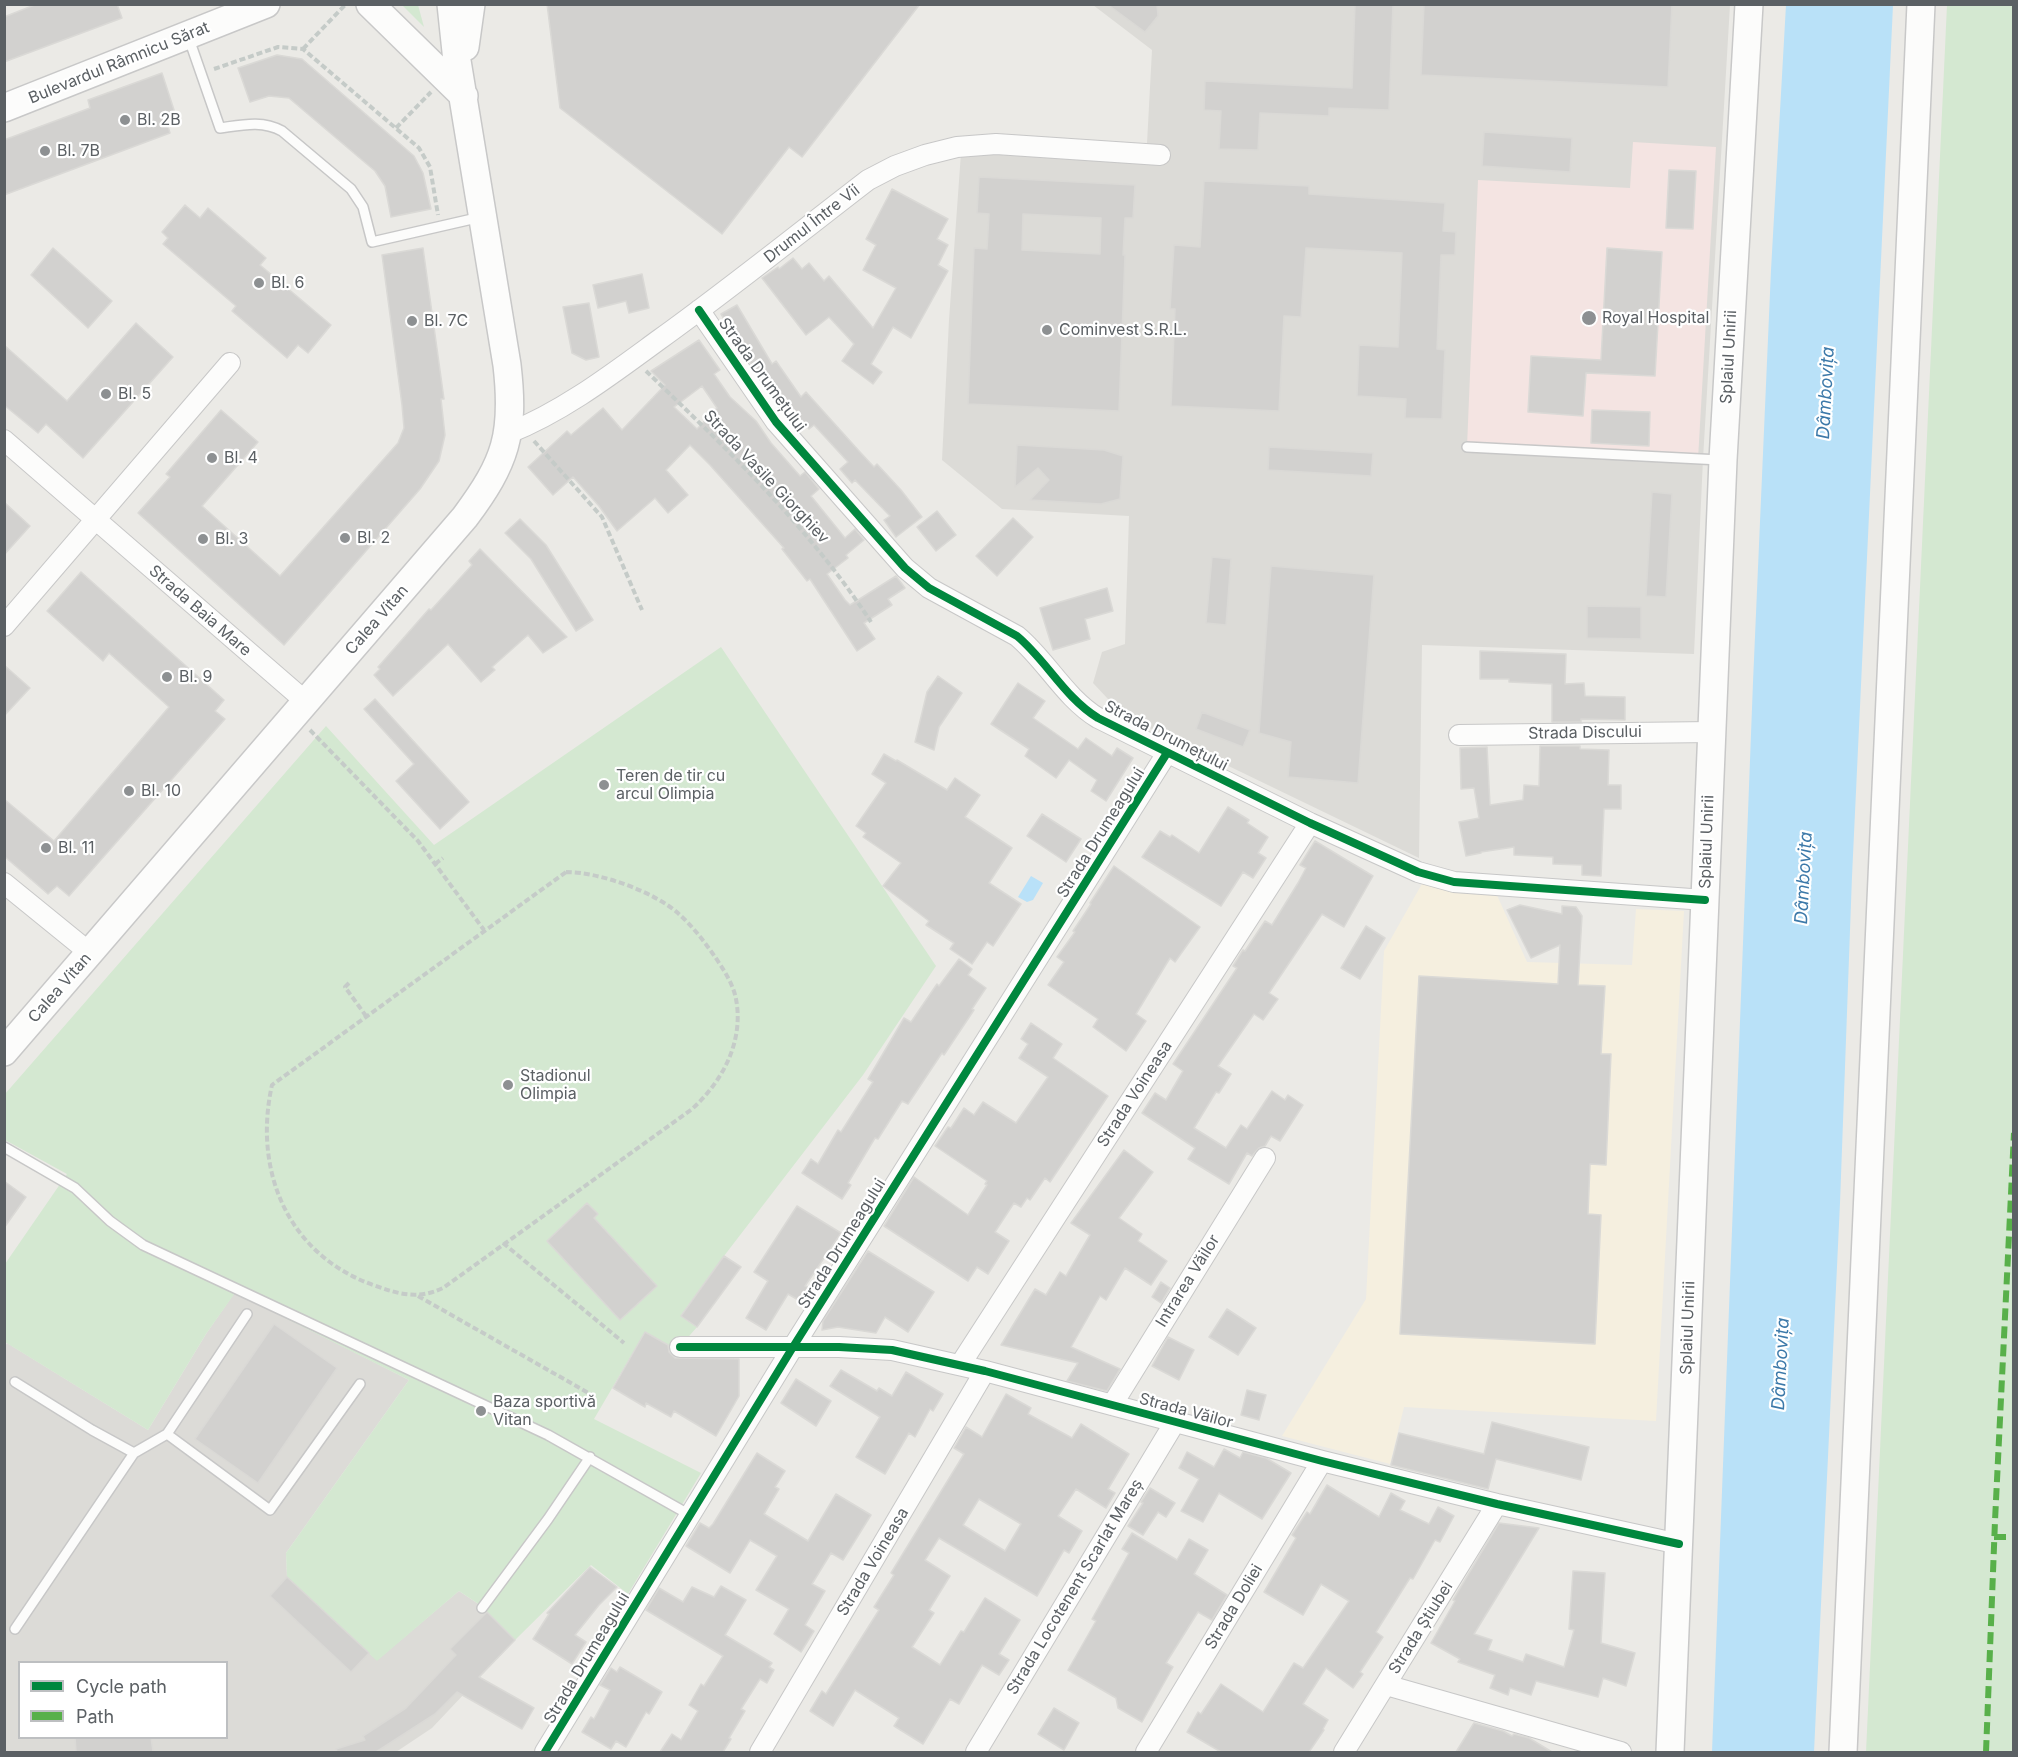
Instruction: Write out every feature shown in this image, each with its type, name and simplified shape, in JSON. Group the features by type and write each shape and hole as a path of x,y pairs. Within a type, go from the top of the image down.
{"main road":[{"name":"Bulevardul Râmnicu Sărat","path":"4,108 267,4"},
{"path":"370,4 464,96"},
{"name":"Calea Vitan","path":"4,1052 465,518 494,473 516,430 484,216 457,61 451,4"},
{"name":"Calea Vitan","path":"464,96 465,52 471,4"},
{"name":"Splaiul Unirii","path":"1670,1752 1723,460 1749,4"},
{"path":"1843,1752 1921,4"}],"street":[{"name":"Drumul Între Vii","path":"516,430 565,406 633,359 868,180 895,166 957,147 996,144 1160,155"},
{"name":"Strada Drumețului","path":"699,310 776,422 918,580 1017,636 1029,646 1064,688 1090,713 1310,823 1418,872 1454,882 1705,900"},
{"path":"4,626 230,363"},
{"name":"Strada Baia Mare","path":"4,440 305,701"},
{"name":"Strada Discului","path":"1459,735 1712,732"},
{"name":"Strada Drumeagului","path":"545,1752 793,1347 1167,753"},
{"name":"Strada Voineasa","path":"960,1365 1310,823"},
{"path":"4,883 90,953"},
{"name":"Intrarea Văilor","path":"1112,1405 1265,1158"},
{"name":"Strada Văilor","path":"680,1347 839,1347 892,1350 985,1371 1322,1461 1497,1504 1679,1544"},
{"name":"Strada Voineasa","path":"760,1752 985,1371"},
{"name":"Strada Locotenent Scarlat Mareș","path":"976,1752 1175,1422"},
{"name":"Strada Doliei","path":"1146,1752 1322,1461"},
{"name":"Strada Știubei","path":"1344,1752 1497,1504"},
{"path":"1386,1685 1621,1752"}],"lane":[{"path":"188,35 220,128 261,123 272,125 282,131 351,189 363,207 372,242 484,216"},
{"path":"1467,447 1723,460"},
{"path":"4,1147 75,1188 110,1221 143,1245 537,1430 590,1457 690,1515"},
{"path":"15,1629 134,1454 166,1434 247,1314"},
{"path":"15,1382 134,1454"},
{"path":"166,1434 270,1510 360,1384"},
{"path":"482,1608 548,1519 590,1457"}],"path":[{"path":"303,49 346,4"},
{"path":"202,74 278,47 303,49 419,148 430,167 440,226"},
{"path":"396,128 444,77"},
{"path":"516,430 602,517 642,610"},
{"path":"310,730 418,841 484,930"},
{"path":"435,864 442,858"},
{"path":"417,1296 443,1288 692,1109 706,1096 728,1064 737,1021 736,998 721,965 700,936 679,914 662,902 643,892 595,876 566,872 272,1085 267,1110 267,1147 281,1199 302,1237 324,1258 340,1270 369,1283 395,1292 417,1296 592,1395"},
{"path":"349,983 345,987 366,1016"},
{"path":"503,1243 624,1343"}],"shaded area":[{"path":"1093,5 1730,5 1703,459 1694,654 1422,645 1419,858 1123,715 1093,683 1102,652 1125,644 1129,516 1002,509 942,460 961,153 1146,162 1152,50"},
{"name":"Royal Hospital","path":"1633,142 1716,147 1698,459 1467,447 1478,180 1630,188"},
{"path":"1423,882 1496,893 1527,962 1632,965 1636,909 1684,911 1656,1421 1404,1407 1390,1464 1282,1436 1366,1299 1384,951"},
{"path":"235,1292 409,1380 286,1553 287,1577 377,1660 459,1591 477,1603 515,1640 432,1728 396,1752 5,1752 4,1348 7,1343 148,1430 206,1334"}],"green space":[{"path":"402,5 418,5 424,27"},
{"path":"1947,5 2014,5 2014,1752 1866,1752"},
{"path":"721,647 936,966 863,1075 681,1315 697,1327 677,1350 645,1332 594,1419 701,1473 628,1594 591,1565 515,1640 477,1603 459,1591 377,1661 287,1577 286,1553 409,1380 235,1293 206,1334 148,1430 5,1342 5,1264 67,1174 5,1140 5,1094 326,726 434,845"}],"water":[{"name":"Dâmbovița","path":"1786,5 1893,5 1814,1752 1712,1752 1753,682 1771,270"},
{"path":"1031,876 1043,883 1033,900 1027,902 1018,897"}],"building":[{"path":"37,4 117,4 122,18 4,62 4,17"},
{"path":"547,4 920,4 802,157 789,147 722,234 560,108"},
{"path":"1107,4 1157,4 1158,16 1145,32"},
{"path":"1355,4 1393,4 1389,110 1329,108 1329,116 1260,113 1258,150 1219,149 1221,111 1204,110 1205,81 1352,88"},
{"path":"1424,4 1672,4 1668,87 1421,75"},
{"path":"277,55 302,59 414,156 423,173 431,209 391,217 385,186 375,171 289,98 269,96 250,102 238,68"},
{"path":"162,73 175,113 165,116 170,133 4,195 4,140 90,108 88,100"},
{"path":"1484,132 1572,138 1570,172 1482,166"},
{"path":"1669,170 1696,171 1693,229 1666,228"},
{"name":"Cominvest S.R.L.","path":"979,177 1135,185 1133,218 1125,218 1119,411 968,404 974,248 987,249 989,214 977,213","holes":["1023,214 1101,218 1100,254 1022,250"]},
{"path":"1204,181 1309,186 1309,194 1445,203 1443,231 1456,232 1455,255 1441,255 1437,349 1445,350 1442,419 1405,418 1406,399 1357,396 1359,345 1398,347 1402,253 1306,248 1301,317 1284,316 1279,411 1171,406 1175,309 1170,309 1174,245 1200,247"},
{"path":"892,189 948,219 937,239 948,245 938,265 948,271 911,338 893,327 871,364 882,372 873,384 842,361 854,344 829,317 806,335 762,278 793,258 802,269 809,263 824,281 829,276 873,328 896,288 863,270 876,245 866,239"},
{"name":"Bl. 6","path":"185,205 200,218 208,208 266,258 260,265 331,325 308,353 298,345 287,358 232,311 236,306 163,244 168,238 162,232"},
{"path":"53,248 112,301 88,328 31,275"},
{"path":"423,248 444,399 441,399 445,435 439,461 420,489 284,645 138,513 170,477 166,474 221,410 258,442 202,506 280,576 398,443 404,428 382,255"},
{"path":"1607,248 1662,252 1655,376 1586,373 1583,416 1528,412 1531,356 1601,360"},
{"path":"642,274 649,308 629,313 626,301 598,308 593,285"},
{"path":"589,303 599,357 586,360 572,353 563,307"},
{"path":"737,305 772,364 776,361 801,397 806,392 874,467 877,464 922,517 896,537 884,520 890,516 855,480 852,483 840,469 848,462 814,425 809,429 802,420 800,422 778,395 775,397 756,368 754,369 721,314"},
{"name":"Bl. 5","path":"136,323 173,357 83,458 46,424 38,433 4,405 4,345 67,401"},
{"path":"699,340 720,370 714,374 730,397 756,421 771,443 800,476 805,472 819,489 811,496 845,538 855,529 864,540 846,555 848,558 827,574 845,600 850,605 896,576 905,588 888,599 892,605 864,623 875,639 857,651 810,579 807,581 782,549 784,548 690,445 666,470 688,495 668,513 655,498 617,531 599,506 573,477 553,495 528,467 567,431 571,435 603,408 622,430 665,385 651,371","holes":["702,386 717,408 697,429 674,407"]},
{"path":"1592,410 1650,412 1649,446 1591,443"},
{"path":"1017,445 1104,450 1123,456 1120,499 1101,504 1030,500 1049,480 1038,468 1015,487"},
{"path":"1269,447 1373,453 1371,476 1268,470"},
{"path":"1652,492 1672,494 1666,597 1646,596"},
{"path":"4,502 30,526 4,555"},
{"path":"937,511 956,535 936,551 917,527"},
{"path":"1013,518 1033,537 997,576 976,556"},
{"path":"520,519 546,545 593,620 576,631 531,559 505,533"},
{"path":"480,549 567,637 543,653 528,635 492,667 495,670 481,682 448,644 393,696 374,675 380,669 378,667 429,609 431,610 472,565 469,561"},
{"path":"1212,557 1231,559 1226,625 1206,623"},
{"path":"1271,566 1374,575 1358,783 1288,777 1291,742 1259,733"},
{"path":"81,572 224,700 215,711 225,719 69,896 57,886 48,894 4,856 4,799 54,841 169,707 109,653 103,661 47,611"},
{"path":"1107,588 1113,611 1085,619 1090,639 1053,650 1040,608"},
{"path":"1587,606 1641,607 1641,639 1587,638"},
{"path":"1480,651 1566,654 1565,684 1584,683 1585,696 1625,697 1625,720 1581,719 1581,722 1552,722 1552,684 1509,682 1509,679 1480,679"},
{"path":"4,665 30,688 4,716"},
{"path":"938,676 962,693 939,727 934,750 915,742 927,692"},
{"path":"1018,683 1045,701 1033,718 1078,749 1086,738 1112,756 1117,748 1133,758 1106,801 1091,791 1097,780 1069,760 1056,778 1025,756 1029,749 991,724"},
{"path":"375,699 469,802 440,829 396,781 414,764 364,709"},
{"path":"1202,712 1250,730 1243,747 1196,729"},
{"path":"1540,746 1580,746 1580,749 1609,750 1608,785 1621,785 1621,809 1604,809 1601,876 1582,875 1582,865 1553,864 1553,857 1514,855 1514,847 1466,856 1459,822 1479,818 1474,788 1461,789 1460,748 1487,747 1490,805 1523,800 1524,785 1539,786"},
{"path":"884,754 947,790 955,778 980,795 965,817 1012,848 989,883 1021,904 993,946 987,942 972,964 950,949 954,943 926,925 929,921 883,886 901,863 863,837 866,833 856,826 886,783 872,774"},
{"path":"1228,807 1249,820 1247,823 1268,837 1258,853 1266,858 1253,878 1243,872 1221,906 1142,857 1160,831 1170,837 1172,835 1199,853"},
{"path":"1042,814 1081,839 1066,862 1027,836"},
{"path":"1315,841 1373,876 1344,927 1322,914 1269,993 1278,999 1263,1020 1254,1014 1218,1066 1231,1074 1219,1093 1216,1092 1194,1128 1226,1148 1241,1125 1247,1129 1272,1091 1285,1100 1288,1095 1303,1105 1280,1141 1271,1136 1265,1146 1259,1148 1252,1156 1247,1153 1229,1184 1188,1159 1195,1148 1142,1113 1155,1093 1166,1100 1183,1071 1173,1064 1237,968 1233,966 1243,950 1245,951 1265,921 1272,925 1306,868 1300,865"},
{"path":"1114,866 1200,927 1175,962 1170,958 1136,1014 1146,1021 1126,1051 1093,1027 1098,1019 1048,985 1064,962 1057,957 1075,932 1073,931"},
{"path":"1520,905 1562,914 1562,906 1576,907 1582,916 1578,985 1605,986 1601,1054 1611,1054 1606,1165 1590,1164 1588,1214 1601,1215 1595,1344 1400,1334 1419,976 1558,984 1560,945 1531,958 1507,910"},
{"path":"1366,926 1385,938 1360,979 1341,968"},
{"path":"959,959 972,969 968,975 986,988 944,1055 942,1053 908,1104 902,1101 878,1139 875,1138 848,1183 851,1185 842,1199 802,1173 811,1159 818,1164 838,1130 841,1132 873,1082 868,1079 904,1018 911,1022 937,984 939,986"},
{"path":"1031,1023 1062,1044 1053,1058 1108,1096 1050,1182 1045,1178 1030,1200 1027,1198 1021,1207 1014,1203 995,1232 1009,1241 988,1274 977,1267 968,1281 884,1226 914,1177 968,1215 987,1185 985,1184 987,1181 935,1146 964,1108 974,1115 983,1102 1016,1123 1048,1077 1019,1058 1028,1044 1021,1039"},
{"path":"1124,1150 1153,1172 1119,1218 1142,1234 1138,1241 1167,1261 1151,1285 1125,1268 1106,1300 1100,1296 1071,1347 1120,1369 1107,1391 1067,1381 1078,1363 1001,1345 1035,1289 1046,1295 1060,1272 1066,1276 1090,1235 1071,1223"},
{"path":"4,1181 26,1197 4,1228"},
{"path":"587,1203 598,1214 594,1218 657,1286 620,1320 547,1241"},
{"path":"797,1206 841,1233 805,1286 808,1287 800,1301 788,1294 766,1330 746,1318 768,1281 754,1272"},
{"path":"868,1251 934,1292 908,1332 885,1317 876,1333 838,1327 822,1330 823,1321"},
{"path":"724,1256 741,1267 697,1327 681,1316"},
{"path":"1161,1282 1170,1288 1161,1303 1152,1297"},
{"path":"1227,1309 1256,1328 1238,1355 1209,1337"},
{"path":"274,1324 337,1368 258,1483 195,1439"},
{"path":"645,1332 668,1345 669,1352 675,1358 739,1359 739,1396 716,1436 674,1411 671,1417 646,1403 645,1407 613,1388"},
{"path":"1168,1337 1194,1350 1179,1380 1152,1366"},
{"path":"841,1370 877,1391 879,1388 892,1396 906,1372 943,1394 933,1411 930,1409 915,1437 909,1433 885,1474 856,1457 880,1417 830,1386"},
{"path":"796,1379 831,1401 816,1426 781,1403"},
{"path":"1247,1390 1266,1395 1259,1420 1241,1415"},
{"path":"1006,1394 1031,1408 1028,1414 1072,1438 1081,1424 1129,1454 1108,1489 1115,1493 1106,1508 1076,1489 1058,1516 1082,1531 1069,1553 1064,1550 1037,1596 939,1538 925,1560 950,1576 929,1610 934,1613 912,1647 940,1665 985,1598 1020,1620 999,1654 1009,1660 999,1675 982,1665 959,1704 950,1699 923,1744 894,1726 899,1718 855,1690 833,1726 810,1711 822,1691 826,1694 879,1610 874,1607 894,1575 891,1573 964,1454 954,1448 966,1427 982,1437","holes":["979,1499 1021,1524 1005,1551 963,1525"]},
{"path":"1492,1422 1589,1447 1581,1480 1496,1459 1488,1489 1391,1465 1399,1433 1484,1454"},
{"path":"1224,1449 1240,1458 1243,1452 1266,1458 1291,1473 1262,1519 1219,1493 1203,1522 1181,1511 1199,1479 1179,1468 1187,1452 1214,1467"},
{"path":"757,1453 785,1471 775,1487 779,1489 764,1514 808,1541 836,1494 871,1515 843,1560 831,1553 812,1584 825,1591 805,1625 814,1631 801,1652 774,1634 789,1609 756,1590 777,1556 750,1540 730,1573 686,1546 700,1523 709,1528 713,1524"},
{"path":"1327,1485 1379,1517 1391,1493 1405,1501 1400,1510 1429,1524 1438,1507 1454,1516 1440,1542 1435,1540 1413,1579 1410,1578 1376,1632 1383,1637 1360,1672 1363,1674 1353,1688 1326,1668 1303,1704 1328,1720 1309,1752 1221,1752 1187,1732 1198,1712 1201,1714 1221,1684 1263,1712 1294,1663 1303,1668 1349,1601 1321,1584 1303,1615 1264,1592 1296,1538 1292,1535 1307,1512 1310,1514"},
{"path":"1150,1488 1175,1503 1166,1517 1158,1512 1143,1535 1128,1526"},
{"path":"1499,1523 1539,1528 1474,1634 1492,1640 1488,1650 1523,1662 1526,1654 1564,1667 1574,1630 1569,1629 1573,1571 1605,1573 1601,1643 1635,1653 1626,1686 1603,1678 1598,1697 1536,1681 1531,1695 1510,1688 1508,1695 1490,1688 1495,1675 1458,1662 1460,1659 1431,1643 1455,1601 1453,1600"},
{"path":"1132,1533 1177,1560 1189,1539 1208,1550 1194,1574 1227,1595 1212,1620 1198,1612 1166,1663 1173,1667 1142,1722 1118,1708 1116,1698 1068,1670 1096,1621 1092,1619 1129,1553 1122,1549"},
{"path":"590,1567 617,1587 575,1635 586,1642 572,1664 533,1639 549,1614 547,1613"},
{"path":"287,1577 369,1653 351,1672 270,1596"},
{"path":"721,1586 746,1600 725,1635 772,1663 769,1667 774,1670 767,1683 760,1679 741,1709 745,1711 723,1752 660,1752 672,1734 681,1740 698,1711 689,1705 701,1684 704,1686 723,1656 646,1610 659,1588 683,1602 692,1587 714,1597"},
{"path":"487,1612 515,1640 479,1677 534,1708 522,1729 457,1692 435,1714 376,1752 337,1752 336,1749 365,1740 363,1736 406,1708 456,1655 450,1649"},
{"path":"620,1667 662,1692 649,1714 646,1712 626,1747 616,1741 611,1749 582,1732 591,1717 594,1719 610,1690 600,1685 611,1668 617,1672"},
{"path":"1054,1708 1079,1723 1064,1750 1038,1734"},
{"path":"1474,1723 1503,1731 1512,1736 1514,1734 1529,1738 1552,1752 1456,1752"},
{"path":"75,1739 151,1739 153,1752 76,1752"}],"marked path":[{"path":"1986,1752 2014,1133"},
{"path":"1994,1537 2014,1537"}],"cycle path":[{"path":"699,310 776,422 905,568 929,588 1017,636 1066,690 1086,710 1098,718 1310,823 1418,872 1454,882 1705,900"},
{"path":"545,1752 793,1347 1167,753"},
{"path":"680,1347 839,1347 892,1350 985,1371 1322,1461 1497,1504 1679,1544"}],"place":[{"name":"Bl. 2B","path":"125,120"},
{"name":"Bl. 7B","path":"45,151"},
{"name":"Bl. 6","path":"259,283"},
{"name":"Royal Hospital","path":"1589,318"},
{"name":"Bl. 7C","path":"412,321"},
{"name":"Cominvest S.R.L.","path":"1047,330"},
{"name":"Bl. 5","path":"106,394"},
{"name":"Bl. 4","path":"212,458"},
{"name":"Bl. 2","path":"345,538"},
{"name":"Bl. 3","path":"203,539"},
{"name":"Bl. 9","path":"167,677"},
{"name":"Teren de tir cu arcul Olimpia","path":"604,785"},
{"name":"Bl. 10","path":"129,791"},
{"name":"Bl. 11","path":"46,848"},
{"name":"Stadionul Olimpia","path":"508,1085"},
{"name":"Baza sportivă Vitan","path":"481,1411"}]}
